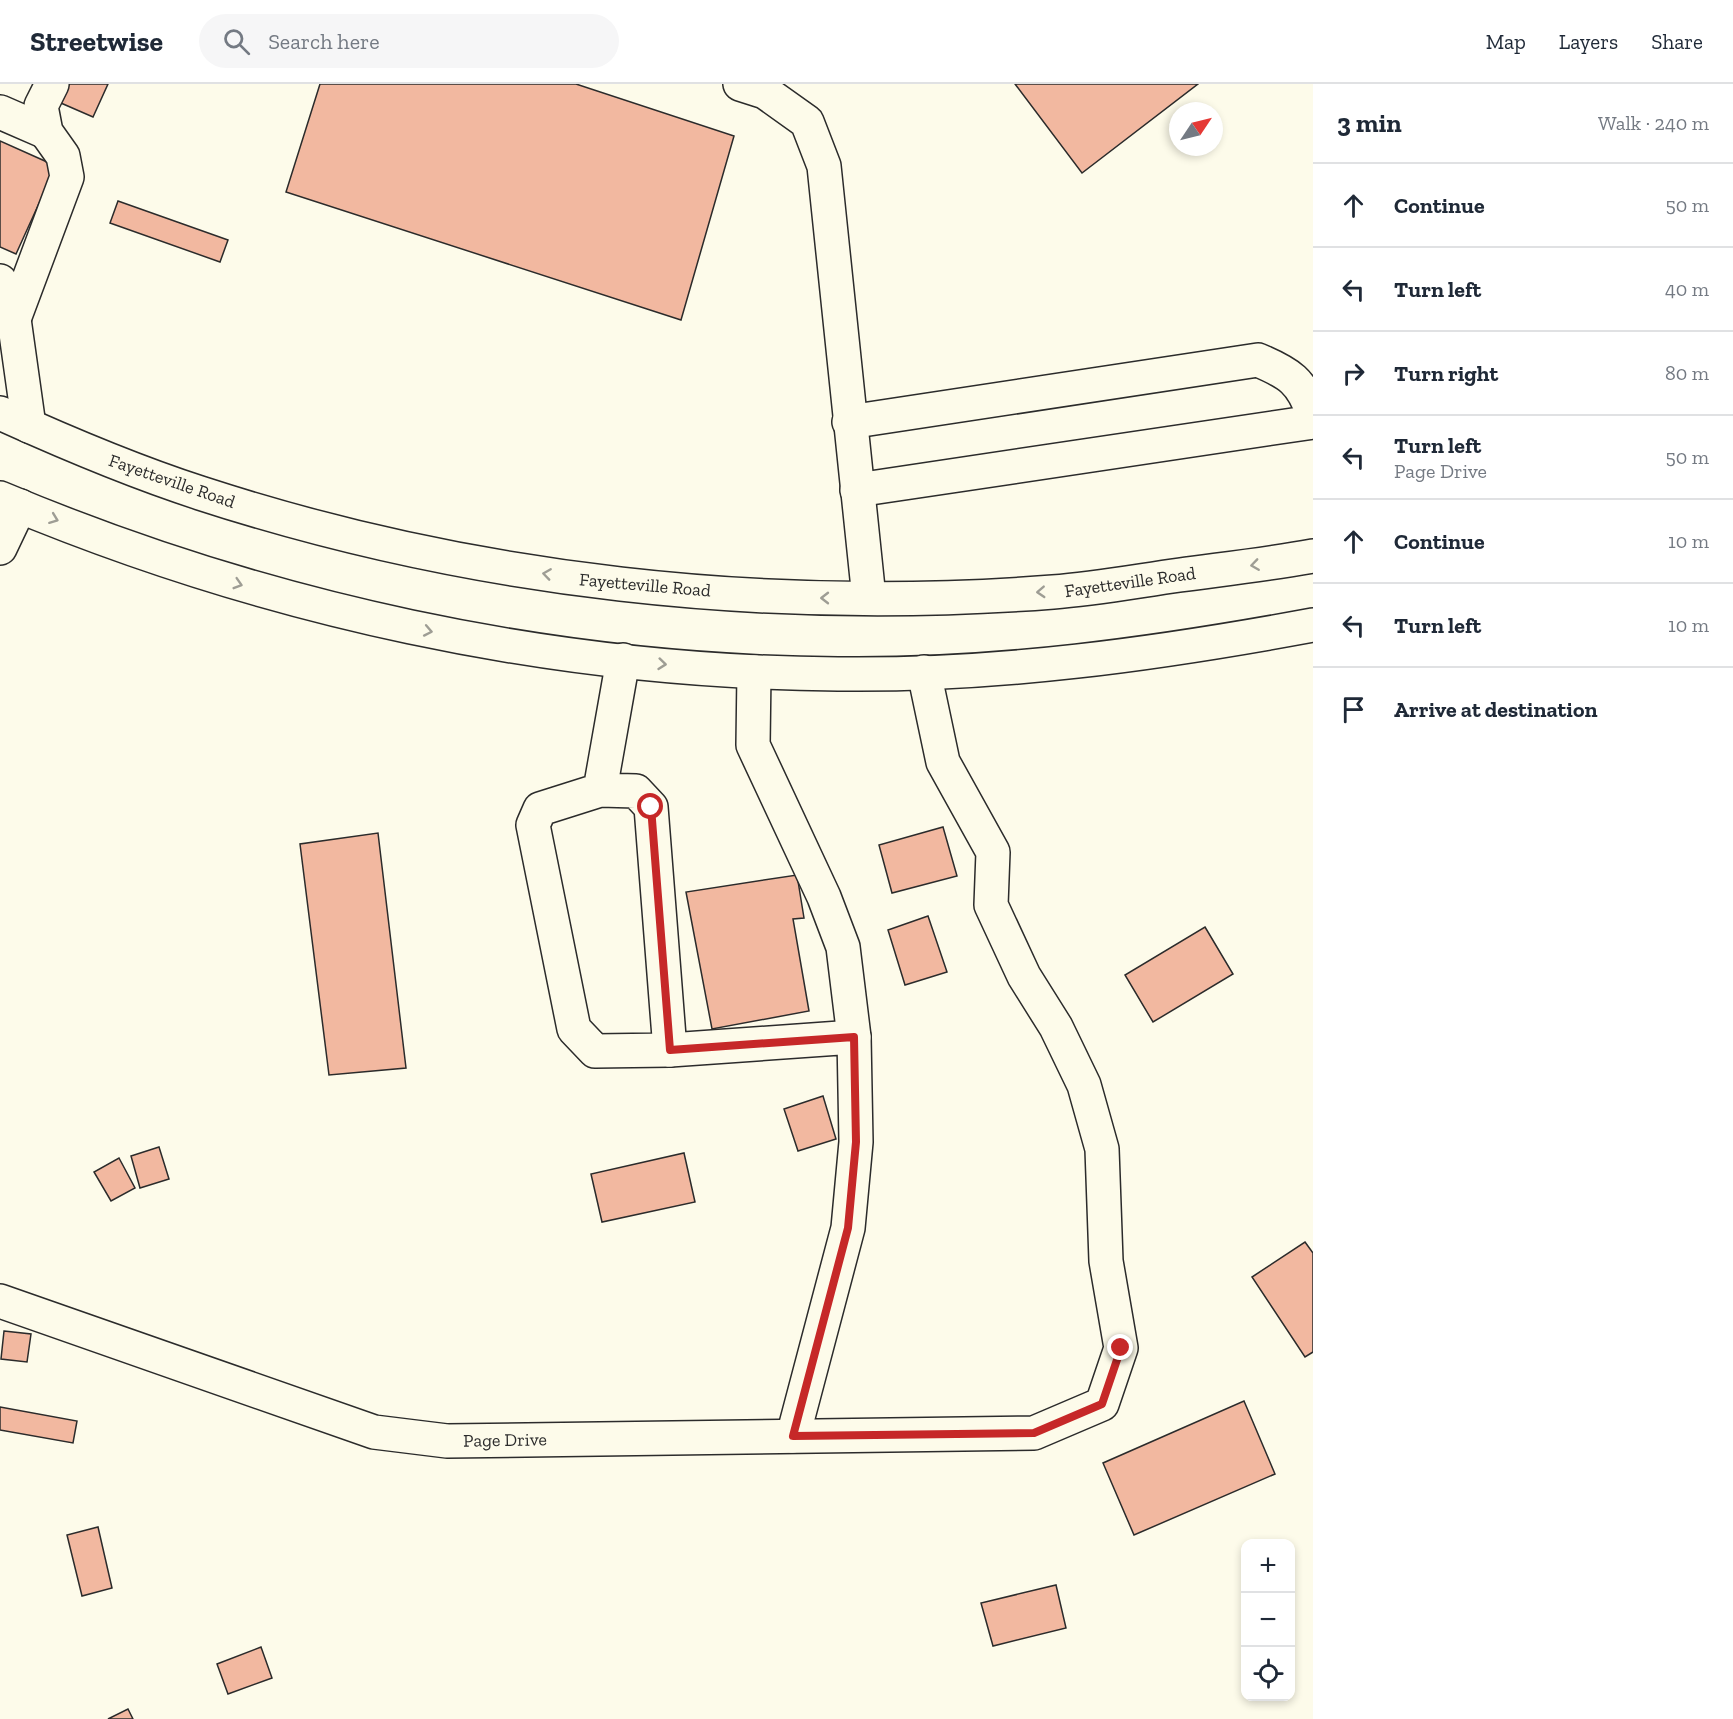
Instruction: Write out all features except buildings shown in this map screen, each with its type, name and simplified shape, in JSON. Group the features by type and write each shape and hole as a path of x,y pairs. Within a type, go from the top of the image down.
{"main road":[{"path":"14,319 67,177 63,156 46,132 42,106 52,84"},
{"path":"757,87 807,122 824,166 869,598"},
{"path":"0,111 46,132"},
{"path":"0,281 14,319 14,420"},
{"path":"849,422 1258,360 1287,372 1306,395 1313,414"},
{"name":"Fayetteville Road","path":"14,420 77,448 200,493 326,530 464,562 617,585 800,598 926,598 1055,592 1313,556"},
{"path":"857,490 1313,422"},
{"path":"0,548 10,502 131,548 240,585 358,617 480,640 623,660 754,672 840,674 924,672 1085,662 1209,645 1313,625"},
{"path":"600,790 623,660"},
{"path":"754,672 753,745 824,897 843,947 854,1037 856,1142 848,1228 793,1436"},
{"name":"Page Drive","path":"0,1301 374,1432 447,1441 1034,1433 1102,1404 1121,1348 1106,1261 1102,1149 1084,1085 1056,1027 1024,976 991,906 993,852 943,762 924,672"},
{"path":"670,1050 651,807 636,791 600,790 540,809 533,825 574,1029 595,1051 670,1050 854,1037"}],"route":[{"path":"651,807 670,1050 854,1037 856,1142 848,1228 793,1436 1034,1433 1102,1404 1121,1348"}]}
